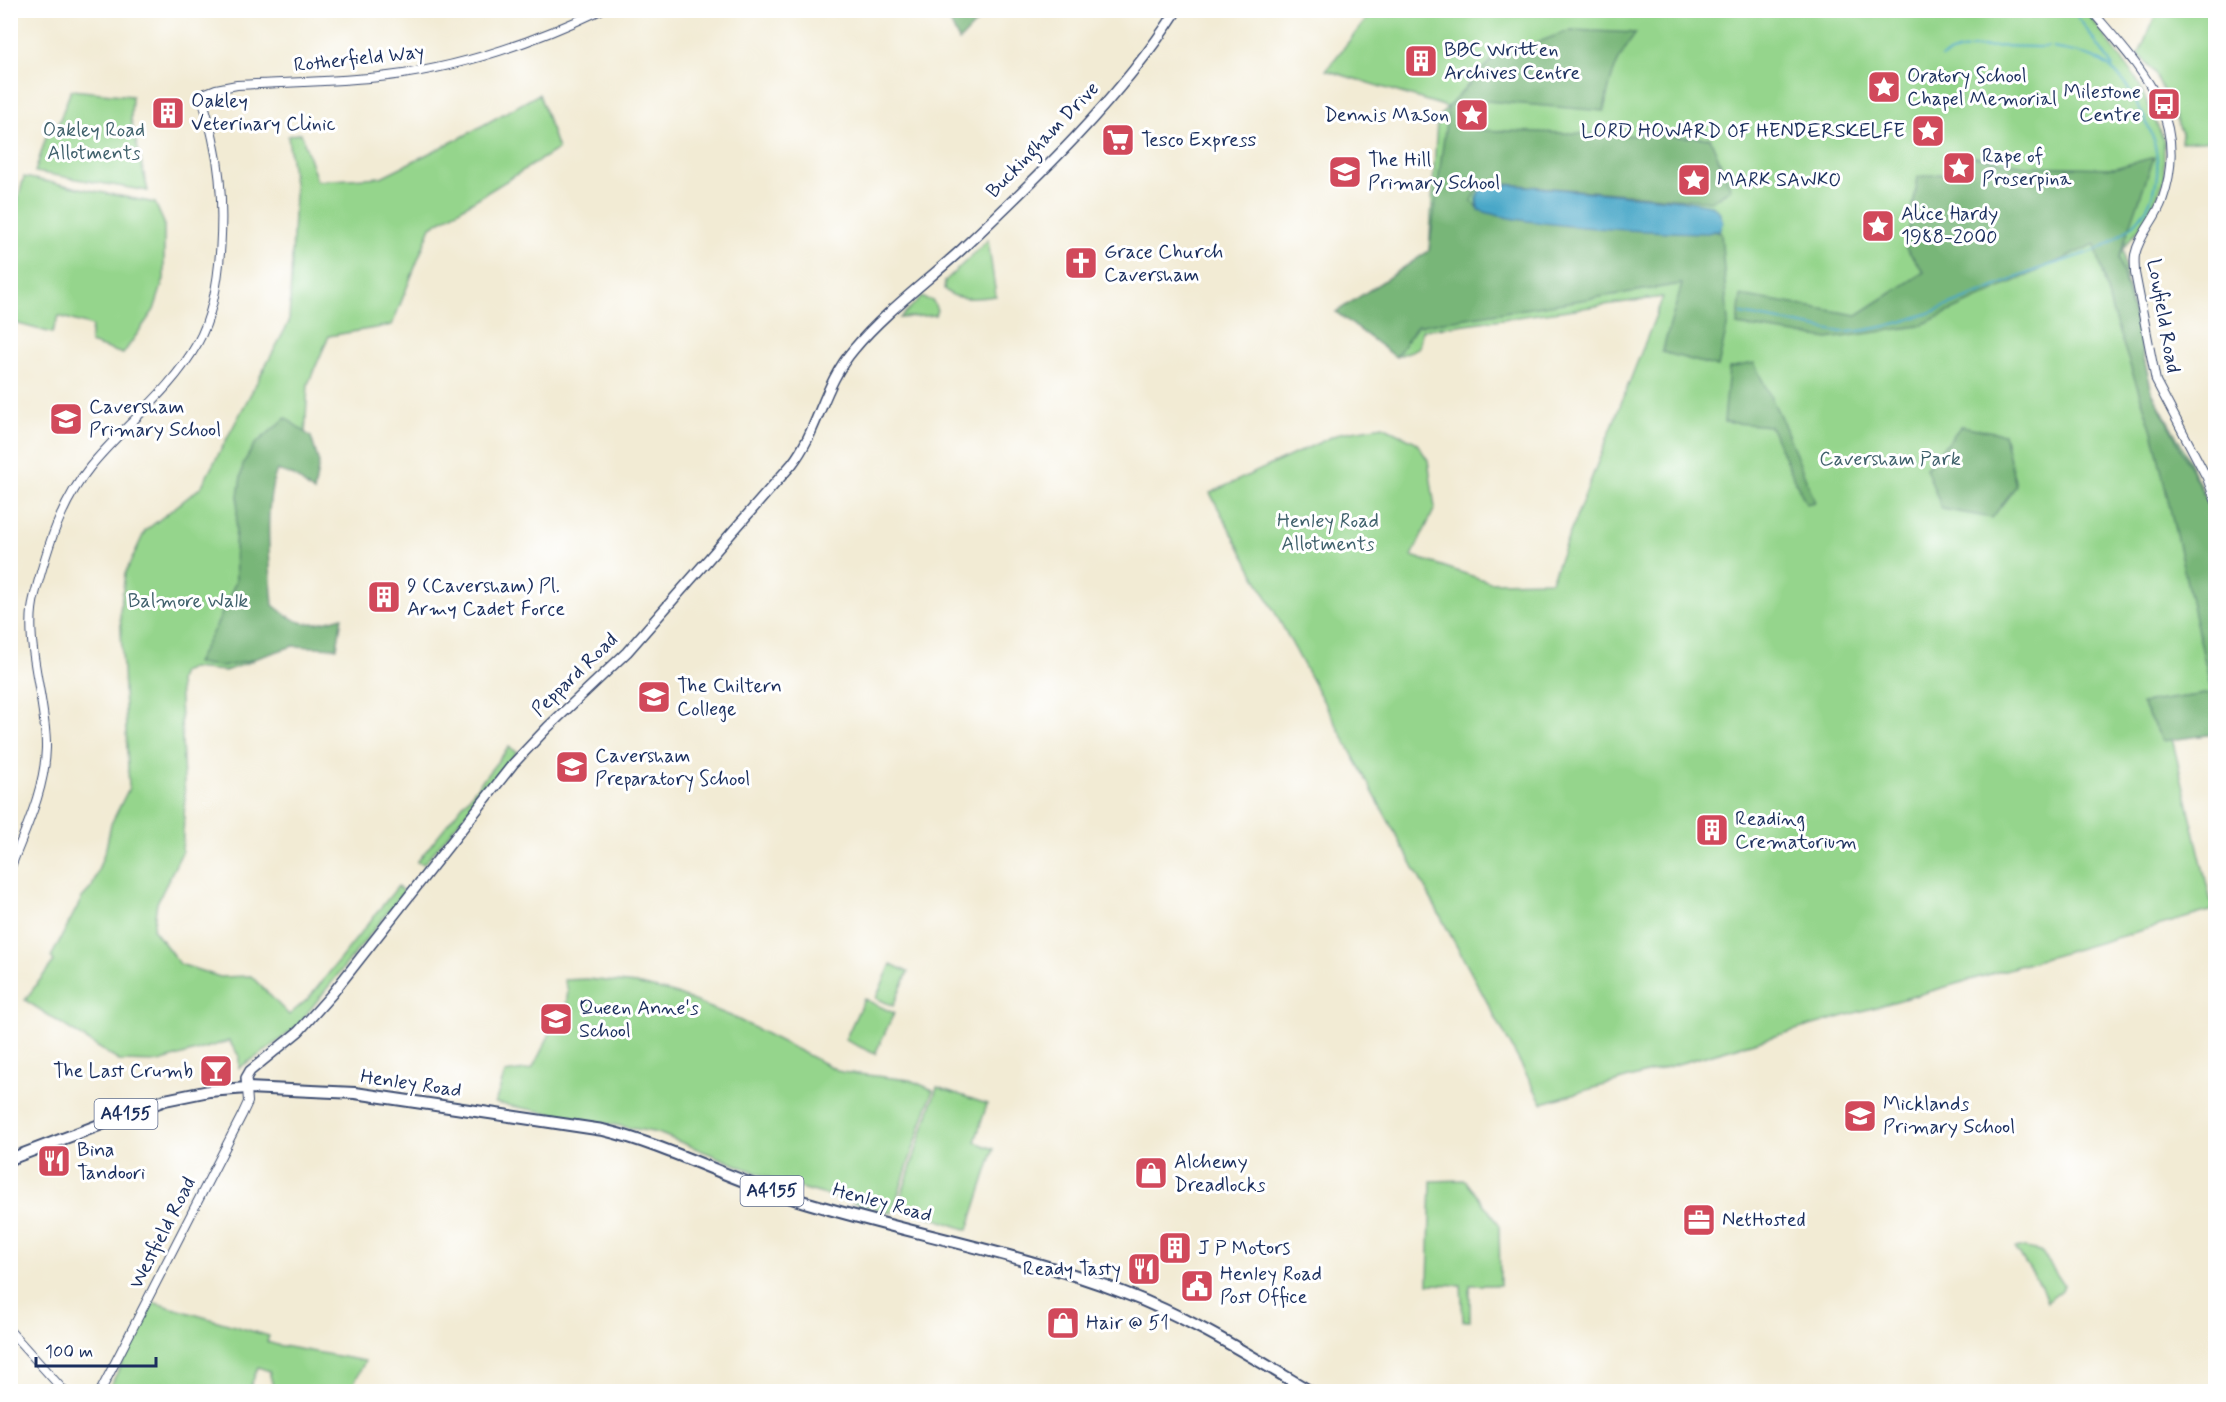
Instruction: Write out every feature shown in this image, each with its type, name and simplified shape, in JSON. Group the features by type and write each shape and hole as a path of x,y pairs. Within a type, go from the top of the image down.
{"main road":[{"name":"Buckingham Drive","path":"924,284 996,216 1087,123 1123,81 1177,10"},
{"name":"Peppard Road","path":"247,1088 246,1078 250,1071 292,1036 332,994 513,764 548,727 627,652 792,464 803,449 830,383 846,358 924,284"},
{"name":"A4155","path":"10,1159 165,1100 209,1091 247,1088"},
{"name":"Henley Road","path":"247,1088 355,1093 603,1130 636,1138 781,1194 1033,1263 1125,1293 1197,1325 1311,1392"}],"street":[{"name":"Rotherfield Way","path":"10,869 38,794 43,771 45,737 33,639 32,609 55,527 68,498 89,467 144,412 190,355 205,329 213,298 219,254 220,196 214,145 201,95 216,89 254,84 389,76 437,68 526,43 601,10"},
{"name":"Lowfield Road","path":"2091,10 2149,81 2158,96 2167,125 2170,141 2169,177 2162,202 2138,246 2135,273 2156,381 2207,478 2216,502"},
{"name":"Westfield Road","path":"100,1392 242,1115 248,1102 247,1088"},
{"path":"10,1331 65,1392"}],"green space":[{"path":"2158,10 2215,11 2215,140 2181,142 2182,133 2155,73 2139,54"},
{"path":"945,11 988,11 959,41"},
{"name":"Caversham Park","path":"1373,11 2086,11 2137,80 2164,141 2164,181 2147,219 2123,248 2126,279 2152,392 2184,450 2210,507 2216,558 2215,710 2166,713 2213,910 1542,1103 1210,493 1340,433 1383,426 1416,442 1428,460 1435,508 1412,556 1490,582 1551,581 1663,297 1422,330 1419,348 1396,357 1336,312 1429,251 1437,121 1447,107 1326,70"},
{"path":"1571,30 1636,33 1614,70 1604,111 1475,100 1461,115 1476,130 1710,138 1731,189 1712,201 1481,182 1472,201 1480,210 1721,232 1728,322 1718,367 1662,352 1682,284 1417,326 1396,357 1336,312 1429,251 1448,107 1492,59"},
{"name":"Oakley Road Allotments","path":"71,90 132,96 131,120 148,191 35,172 47,134 56,130"},
{"name":"Balmore Walk","path":"539,94 558,149 431,227 392,325 329,336 308,384 303,469 259,470 253,661 225,671 191,668 182,672 179,680 185,801 182,852 157,903 153,929 180,964 220,977 251,976 289,1015 309,998 398,886 404,892 297,1026 267,1050 239,1068 239,1056 229,1041 159,1062 119,1061 25,1000 54,961 51,957 82,898 92,887 106,848 111,824 129,788 120,611 125,574 145,531 201,487 289,322 295,192 288,136 301,133 317,181 381,177 462,137"},
{"path":"1964,155 2026,166 2115,168 2154,157 2119,258 2152,392 2210,507 2216,548 2215,734 2163,741 2141,703 2212,693 2153,434 2112,311 2095,244 1919,326 1828,339 1737,325 1741,295 1857,315 1924,272 1906,248 1918,177 1948,173"},
{"path":"24,177 155,203 164,223 164,279 154,310 123,354 90,343 92,326 59,316 52,333 11,322 11,225"},
{"path":"988,240 996,296 968,298 955,296 944,289 945,281"},
{"path":"921,297 933,301 937,310 935,315 900,318"},
{"path":"1754,363 1783,422 1815,502 1806,504 1770,426 1724,422 1729,368"},
{"path":"286,418 311,437 319,463 314,492 294,476 277,470 270,500 269,518 273,605 290,618 305,623 342,617 337,648 293,646 223,667 196,663 236,581 235,544 243,464 254,445"},
{"path":"1961,426 2004,434 2016,486 1992,518 1942,509 1926,468"},
{"path":"509,747 517,752 424,864 417,862"},
{"path":"891,964 908,972 893,1006 876,998"},
{"path":"587,979 636,984 674,993 733,1017 841,1072 910,1080 933,1090 892,1213 779,1182 658,1133 495,1103 505,1073 532,1069 552,1030 564,1023 568,990 564,980"},
{"path":"864,999 894,1013 875,1054 845,1040"},
{"path":"937,1087 987,1104 975,1142 994,1149 968,1230 898,1206"},
{"path":"1465,1180 1499,1224 1500,1285 1470,1285 1470,1321 1463,1321 1461,1285 1428,1284 1431,1181"},
{"path":"2015,1248 2041,1251 2064,1285 2062,1290 2047,1302 2041,1286"},
{"path":"152,1302 269,1336 267,1342 277,1345 365,1361 353,1385 354,1391 274,1391 269,1371 258,1367 249,1391 108,1391"}],"water":[{"path":"1485,185 1513,185 1681,200 1710,205 1719,211 1723,222 1719,230 1707,233 1605,229 1525,221 1479,210 1477,196"}],"waterway":[{"path":"2073,10 2113,67"},
{"path":"1942,57 1953,52 1980,47 2048,47"},
{"path":"1741,314 1841,332 1888,325 1939,309 2036,270 2100,248 2134,224 2144,213 2155,187 2157,160 2151,132 2130,91 2111,68 2088,55 2053,48"}],"place":[{"name":"BBC Written Archives Centre","path":"1421,61"},
{"name":"Oratory School Chapel Memorial","path":"1884,87"},
{"name":"Milestone Centre","path":"2164,104"},
{"name":"Oakley Veterinary Clinic","path":"168,113"},
{"name":"Dennis Mason","path":"1472,115"},
{"name":"LORD HOWARD OF HENDERSKELFE","path":"1928,131"},
{"name":"Tesco Express","path":"1118,140"},
{"name":"Rape of Proserpina","path":"1959,168"},
{"name":"The Hill Primary School","path":"1345,172"},
{"name":"MARK SAWKO","path":"1694,180"},
{"name":"Alice Hardy 1988-2000","path":"1878,226"},
{"name":"Grace Church Caversham","path":"1081,263"},
{"name":"Caversham Primary School","path":"66,419"},
{"name":"9 (Caversham) Pl. Army Cadet Force","path":"384,597"},
{"name":"The Chiltern College","path":"654,697"},
{"name":"Caversham Preparatory School","path":"572,767"},
{"name":"Reading Crematorium","path":"1712,830"},
{"name":"Queen Anne's School","path":"556,1019"},
{"name":"The Last Crumb","path":"216,1071"},
{"name":"Micklands Primary School","path":"1860,1116"},
{"name":"Bina Tandoori","path":"54,1161"},
{"name":"Alchemy Dreadlocks","path":"1151,1173"},
{"name":"NetHosted","path":"1699,1220"},
{"name":"J P Motors","path":"1175,1248"},
{"name":"Ready Tasty","path":"1144,1269"},
{"name":"Henley Road Post Office","path":"1197,1286"},
{"name":"Hair @ 51","path":"1063,1323"}],"park label":[{"name":"Henley Road Allotments","path":"1328,532"}]}
